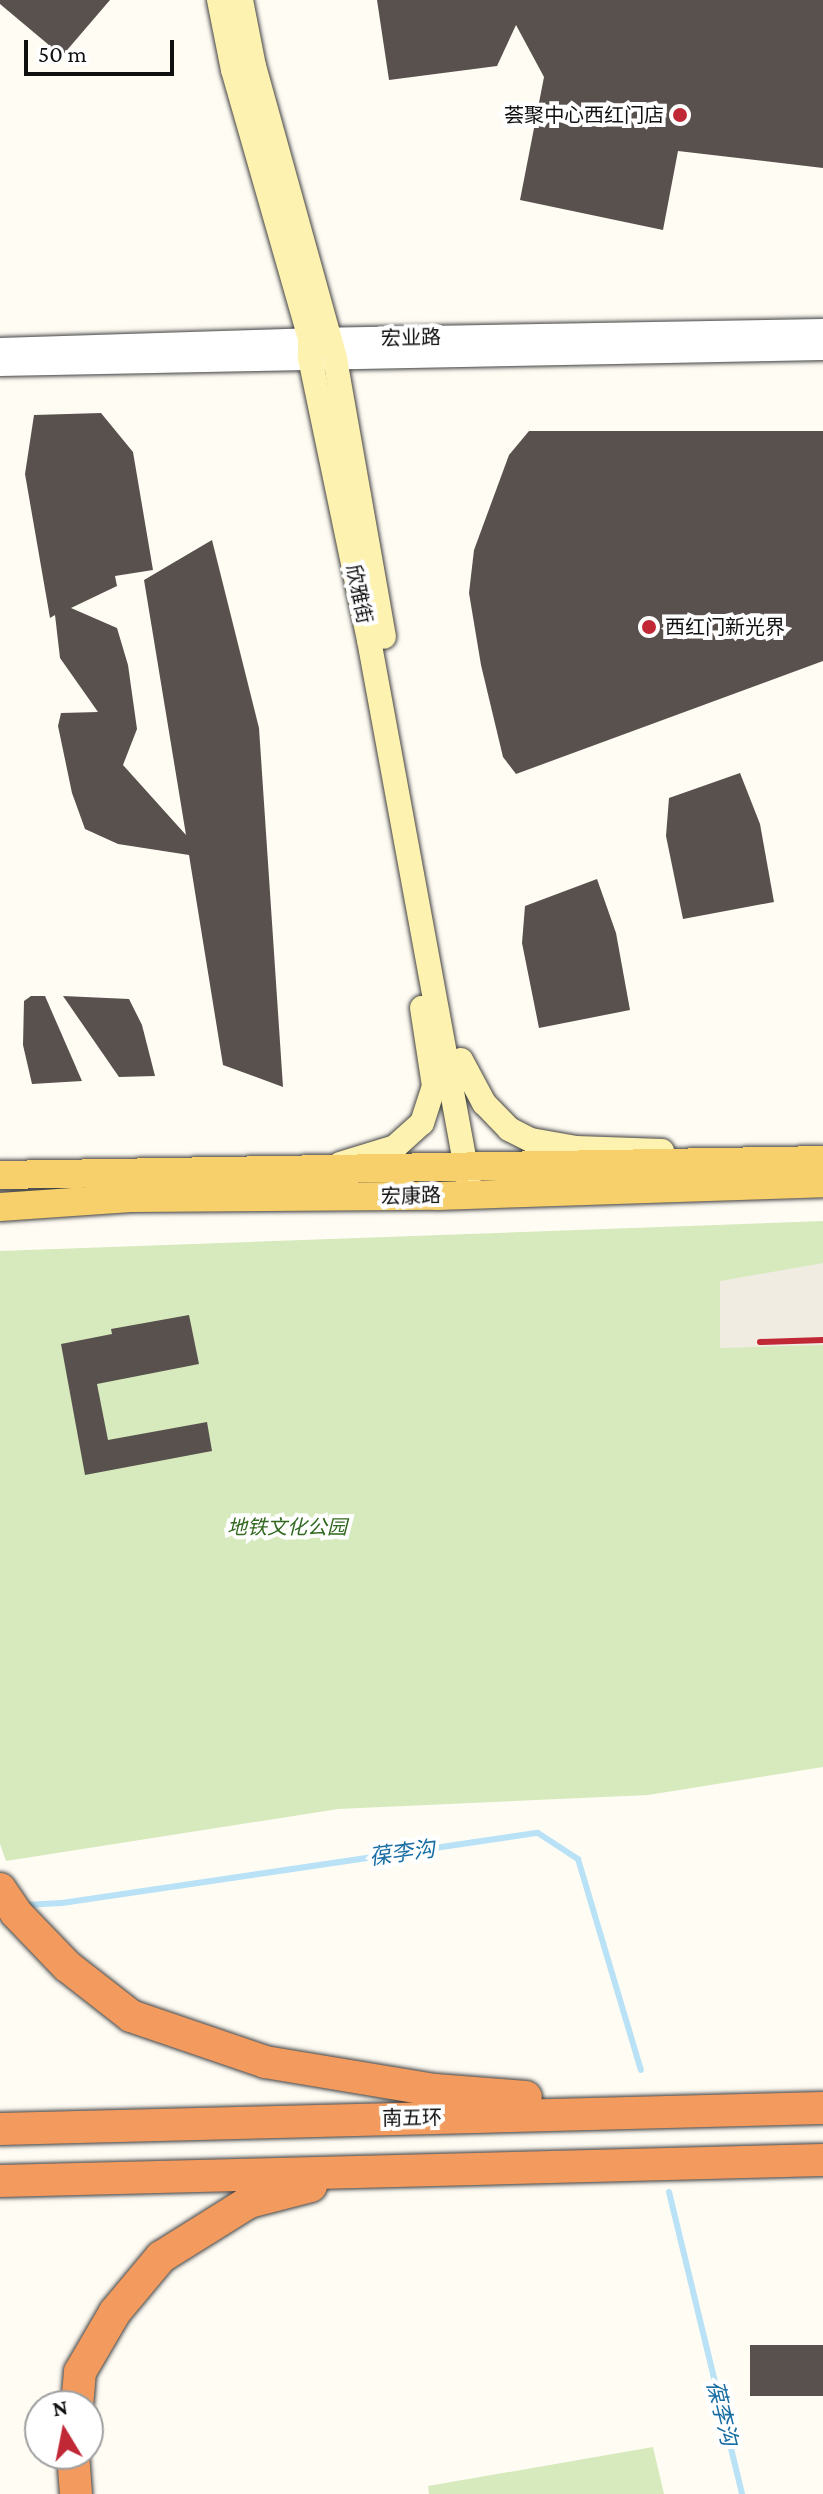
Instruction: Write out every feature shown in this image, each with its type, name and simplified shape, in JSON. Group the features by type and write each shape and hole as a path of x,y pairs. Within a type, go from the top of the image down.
{"highway":[{"path":"0,1889 16,1913 67,1966 131,2016 265,2062 435,2090 701,2111"},
{"name":"南五环","path":"0,2129 823,2108"},
{"path":"0,2181 823,2160"},
{"path":"78,2390 80,2372 115,2312 161,2257 249,2202 364,2172"},
{"path":"74,2470 76,2494"}],"main road":[{"name":"欣雅街","path":"219,0 233,70 321,349 423,926 474,1181"},
{"name":"欣雅街","path":"241,0 321,349 461,1060 474,1181"},
{"path":"318,1171 395,1147 422,1123 434,1086 421,1001 423,926"},
{"path":"461,1060 484,1103 509,1129 531,1140 576,1148 654,1150 756,1161"},
{"name":"宏康路","path":"0,1207 474,1181 756,1161 823,1160"},
{"name":"宏康路","path":"0,1175 318,1171 474,1181 823,1183"}],"street":[{"name":"宏业路","path":"0,365 823,330"},
{"name":"宏业路","path":"0,349 823,349"},
{"path":"0,1161 43,1175"}],"green space":[{"name":"地铁文化公园","path":"823,1221 823,1767 648,1795 338,1809 6,1861 0,1844 0,1251"},
{"path":"653,2447 664,2494 429,2494 428,2486"}],"shaded area":[{"path":"823,1263 823,1345 720,1348 720,1281"}],"building":[{"path":"0,0 110,0 62,56 0,4"},
{"name":"荟聚中心西红门店","path":"377,0 823,0 823,168 678,151 663,230 520,200 544,77 516,25 497,66 389,80"},
{"path":"101,413 133,452 153,570 115,576 117,586 71,608 117,628 128,665 137,729 123,765 186,835 144,580 212,540 259,728 283,1087 223,1065 189,855 118,844 85,829 72,793 58,726 61,713 98,712 60,658 55,615 50,618 25,474 34,415"},
{"name":"西红门新光界","path":"529,431 823,431 823,661 516,774 503,757 481,665 469,593 474,550 509,455"},
{"path":"740,773 760,824 774,902 683,919 666,836 669,798"},
{"path":"597,879 616,933 630,1010 539,1028 522,943 525,906"},
{"path":"31,996 45,996 82,1081 32,1084 23,1045 24,1001"},
{"path":"63,996 129,999 142,1025 155,1076 119,1077"},
{"path":"189,1315 199,1364 97,1384 108,1440 207,1422 212,1451 85,1475 61,1344 112,1334 111,1329"},
{"path":"750,2345 823,2345 823,2396 750,2396"}],"waterway":[{"name":"葆李沟","path":"24,1905 62,1903 538,1833 578,1859 641,2070"},
{"name":"葆李沟","path":"669,2192 742,2494"}],"railway":[{"path":"760,1342 823,1340"}],"place":[{"name":"荟聚中心西红门店","path":"680,115"},
{"name":"西红门新光界","path":"649,627"}]}
